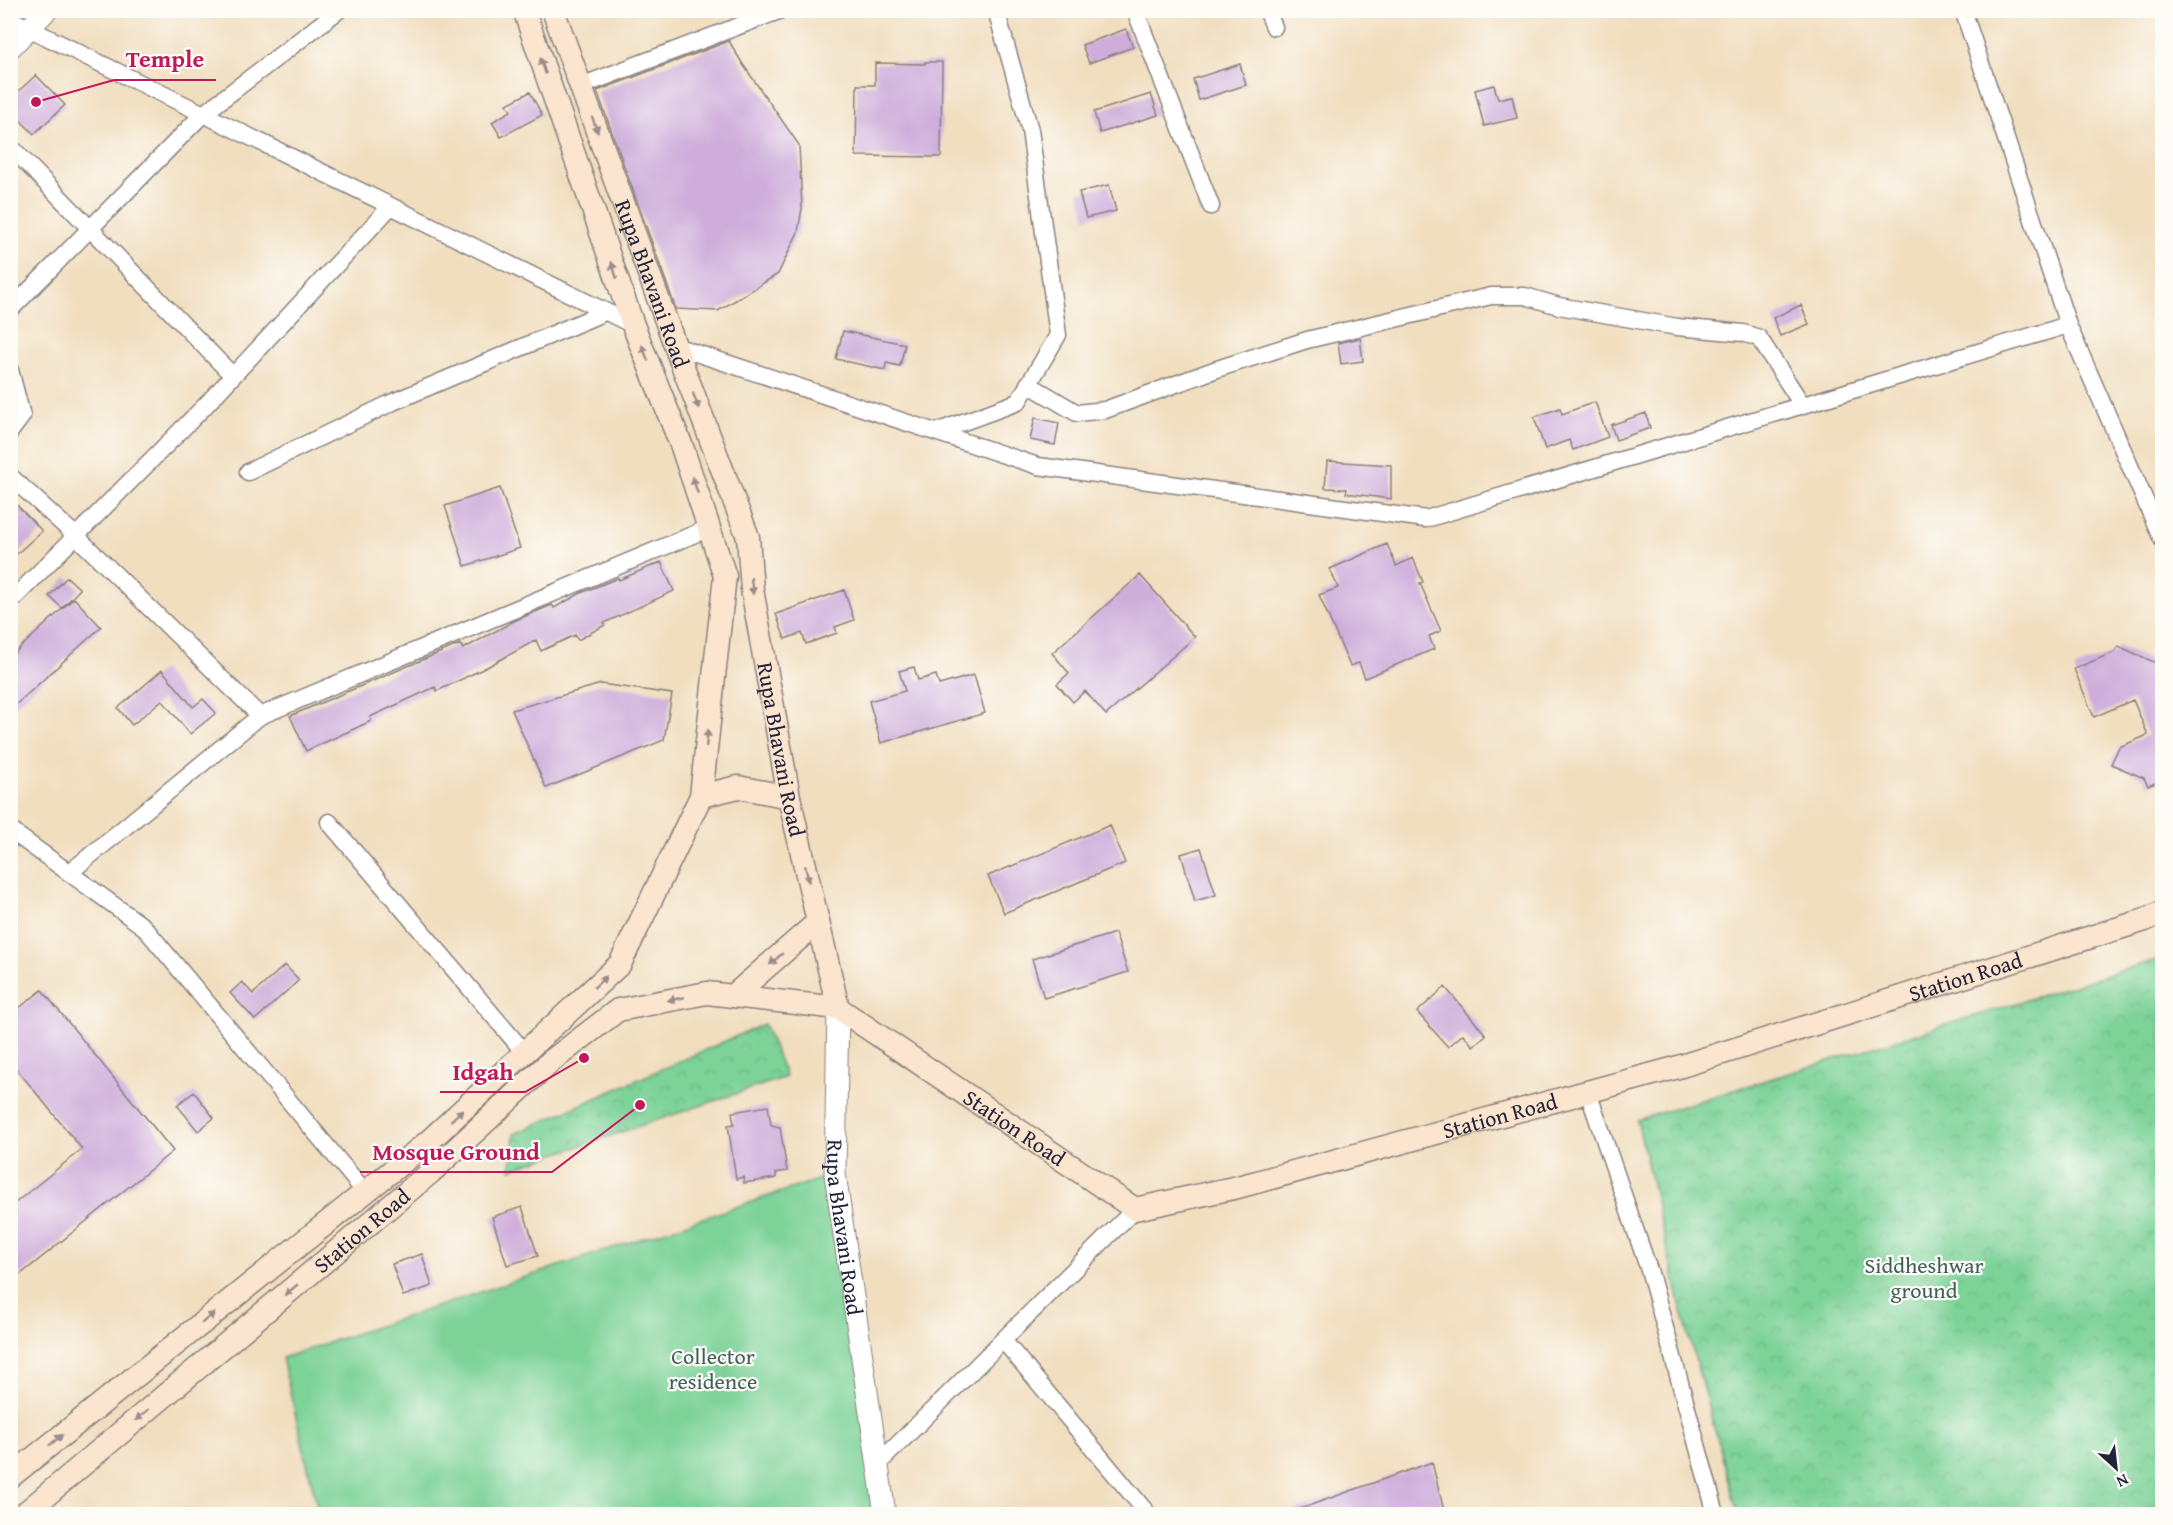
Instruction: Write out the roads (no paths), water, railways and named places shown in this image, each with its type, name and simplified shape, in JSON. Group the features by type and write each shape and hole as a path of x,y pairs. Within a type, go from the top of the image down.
{"main road":[{"path":"10,1477 429,1141 620,964 701,796 725,576 682,447 633,325 524,10"},
{"name":"Rupa Bhavani Road","path":"554,10 675,346 748,537 752,589 789,797 838,1008"},
{"path":"701,796 738,787 789,797"},
{"name":"Station Road","path":"24,1515 431,1172 550,1062 618,1010 707,993 838,1008 1135,1209 1238,1187 1675,1068 2145,920 2163,912"},
{"path":"733,996 818,922"}],"street":[{"path":"10,48 20,24 47,10"},
{"path":"10,310 203,114 339,10"},
{"path":"581,86 781,10"},
{"path":"936,432 1018,402 1058,335 1030,130 996,10"},
{"path":"1135,10 1211,206"},
{"path":"1267,10 1274,27"},
{"path":"1963,10 2068,326 2163,538"},
{"path":"20,24 633,325"},
{"path":"10,146 233,376"},
{"path":"10,602 233,376 392,207"},
{"path":"1028,384 1077,413 1105,410 1217,369 1307,340 1491,296 1525,296 1559,306 1677,327 1743,333 1759,338 1803,406"},
{"path":"248,471 393,402 605,312"},
{"path":"675,346 1038,466 1426,519 2068,326"},
{"path":"10,370 22,416 10,432"},
{"path":"10,476 76,536 260,716"},
{"path":"69,873 260,716 709,528"},
{"path":"329,822 524,1052"},
{"path":"10,830 144,927 366,1192"},
{"name":"Rupa Bhavani Road","path":"838,1008 835,1174 885,1515"},
{"path":"1588,1092 1650,1273 1716,1515"},
{"path":"879,1463 1135,1209"},
{"path":"1003,1340 1148,1515"}],"place":[{"name":"Temple","path":"36,102"},
{"name":"Idgah","path":"584,1058"},
{"name":"Mosque Ground","path":"640,1105"}],"park label":[{"name":"Siddheshwar ground","path":"1924,1278"},
{"name":"Collector residence","path":"713,1368"}]}
